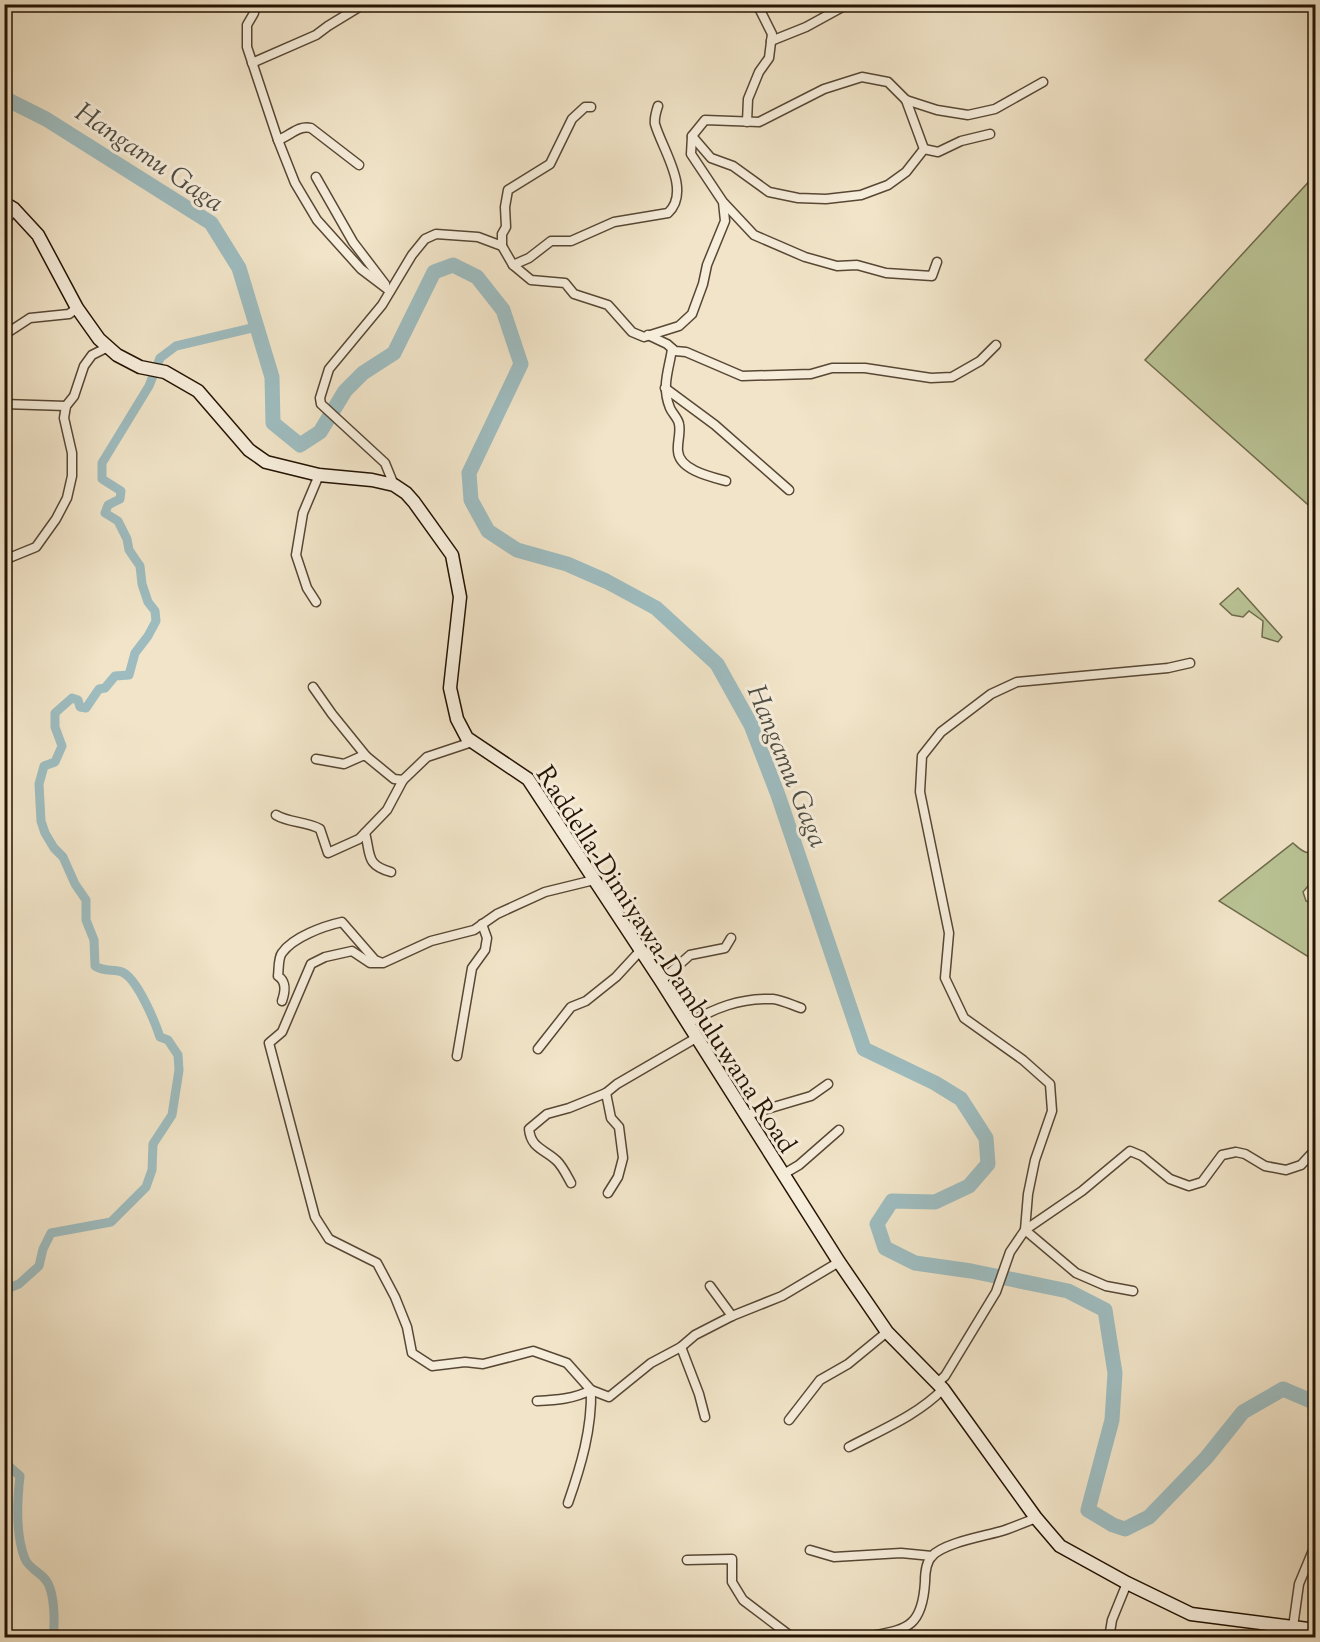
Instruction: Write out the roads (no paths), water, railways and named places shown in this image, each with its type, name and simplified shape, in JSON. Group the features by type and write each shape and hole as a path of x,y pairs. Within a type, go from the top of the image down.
{"street":[{"path":"255,4 254,13 247,25 247,47 295,183 317,220 361,269 390,291"},
{"path":"252,63 316,35 364,4"},
{"path":"747,122 748,99 759,72 769,58 772,34 757,4"},
{"path":"771,41 806,27 848,4"},
{"path":"924,149 906,100 888,82 862,76 824,89 759,122 705,120 692,136 691,154 723,202 754,235 804,257 837,266 857,265 886,273 932,276 937,262"},
{"path":"906,100 937,110 968,115 995,109 1043,82"},
{"path":"513,265 528,258 551,241 571,241 614,222 668,213 674,207 677,200 675,175 654,122 658,106"},
{"path":"591,107 585,107 572,119 550,164 508,190 505,207 506,227 502,234 502,246 513,265 531,280 565,284 574,294 608,305 632,332 644,337 679,326 692,314 703,284 707,265 725,221 723,202"},
{"path":"278,140 296,130 311,128 359,165"},
{"path":"924,149 938,152 961,141 990,134"},
{"path":"692,136 711,158 733,166 768,192 798,198 826,199 861,195 888,185 906,172 924,149"},
{"path":"316,177 353,242 390,291"},
{"path":"4,224 9,206"},
{"name":"Raddella-Dimiyawa-Dambuluwana Road","path":"9,206 38,235 77,308 99,339 117,355 140,367 165,372 198,391 249,450 266,462 319,475 372,480 393,485 406,493 414,502 452,555 460,597 450,688 457,719 467,738 528,779 661,981 839,1262 887,1332 940,1386 1036,1518 1060,1546 1127,1583 1191,1614 1316,1630"},
{"path":"393,485 385,463 321,404 320,399 329,369 382,305 412,255 425,239 436,234 478,237 502,246"},
{"path":"4,335 30,318 69,314 77,308"},
{"path":"648,335 667,344 675,351 686,352 742,376 811,374 832,368 865,368 931,378 952,377 980,360 996,345"},
{"path":"4,560 36,547 56,519 67,498 72,476 72,453 64,418 66,406 74,396 84,366 92,355 108,347"},
{"path":"672,349 665,387 670,408 679,423 678,454 683,464 726,481"},
{"path":"665,387 715,424 789,490"},
{"path":"4,404 66,406"},
{"path":"316,602 307,588 296,555 303,513 319,475"},
{"path":"1024,1230 1035,1160 1052,1111 1050,1084 1023,1060 964,1018 945,978 949,933 920,792 922,756 941,732 992,694 1017,682 1168,668 1190,663"},
{"path":"314,687 332,714 366,756 394,779 403,780"},
{"path":"276,815 282,819 312,824 320,829 328,853 359,839 387,810 403,780 427,757 472,742"},
{"path":"316,759 344,764 366,756"},
{"path":"365,832 371,861 375,866 390,872"},
{"path":"594,880 545,892 497,914 474,930 431,941 383,963 370,963 352,951 325,957 311,964 282,1032 269,1043 315,1217 329,1239 377,1263 407,1327 412,1353 432,1366 465,1362 483,1364 533,1351 567,1363 591,1390 609,1397 651,1363 681,1347 695,1335 732,1316 782,1296 839,1262"},
{"path":"282,1001 285,990 282,979 278,976 280,954 291,943 326,926 342,922 375,960 383,963"},
{"path":"457,1056 472,968 485,950 487,938 482,924"},
{"path":"661,981 690,954 725,948 731,938"},
{"path":"537,1049 571,1007 586,1001 616,977 640,951"},
{"path":"687,1024 712,1009 739,1002 775,999 801,1008"},
{"path":"571,1183 558,1162 534,1144 530,1138 529,1129 547,1114 606,1093 616,1084 696,1038"},
{"path":"747,1115 811,1096 828,1084"},
{"path":"606,1093 610,1118 619,1126 623,1158 618,1177 608,1193"},
{"path":"783,1175 799,1165 839,1130"},
{"path":"849,1447 931,1402 996,1292 1010,1252 1024,1230 1082,1191 1130,1151 1142,1156 1170,1179 1189,1186 1202,1182 1222,1155 1236,1152 1245,1154 1266,1166 1286,1170 1301,1165 1314,1151 1316,1137"},
{"path":"1024,1230 1076,1273 1107,1286 1133,1291"},
{"path":"710,1286 732,1316"},
{"path":"789,1420 820,1380 848,1364 887,1332"},
{"path":"681,1347 705,1417"},
{"path":"537,1401 564,1399 582,1395 591,1390"},
{"path":"568,1503 582,1465 592,1411 591,1390"},
{"path":"810,1550 834,1557 901,1553 932,1556 955,1543 1005,1530 1036,1518"},
{"path":"1293,1627 1299,1584 1316,1543"},
{"path":"862,1638 906,1628 916,1618 924,1600 926,1571 932,1556"},
{"path":"687,1560 732,1559 732,1582 743,1600 793,1638"},
{"path":"1109,1638 1112,1620 1127,1583"}],"waterway":[{"name":"Hangamu Gaga","path":"4,98 46,119 211,223 239,268 272,377 273,423 300,445 320,432 345,391 363,373 394,353 434,272 453,265 477,277 503,310 521,364 469,473 471,500 488,531 517,550 567,564 606,581 656,608 717,664 751,725 778,795 864,1049 935,1083 961,1099 986,1138 988,1164 969,1186 935,1202 892,1201 877,1224 885,1248 915,1263 971,1271 1068,1291 1105,1310 1115,1373 1112,1420 1088,1510 1113,1525 1125,1529 1149,1517 1206,1458 1243,1412 1283,1389 1316,1403"},
{"path":"4,1290 19,1284 39,1266 43,1249 51,1233 111,1222 146,1187 152,1170 153,1144 172,1115 179,1070 178,1055 168,1040 160,1037 145,1001 128,976 122,972 95,966 94,940 86,920 86,900 75,884 63,857 45,833 41,821 39,784 44,766 55,762 62,746 55,727 55,713 72,698 78,700 80,707 86,708 99,689 105,688 115,676 129,675 135,653 156,621 155,611 148,602 142,584 140,566 129,550 127,539 118,521 105,513 108,505 120,499 121,491 102,479 102,463 149,386 160,358 176,346 256,327"},
{"path":"4,1462 20,1476 18,1529 22,1549 27,1562 45,1579 51,1591 54,1616 53,1638"}]}
